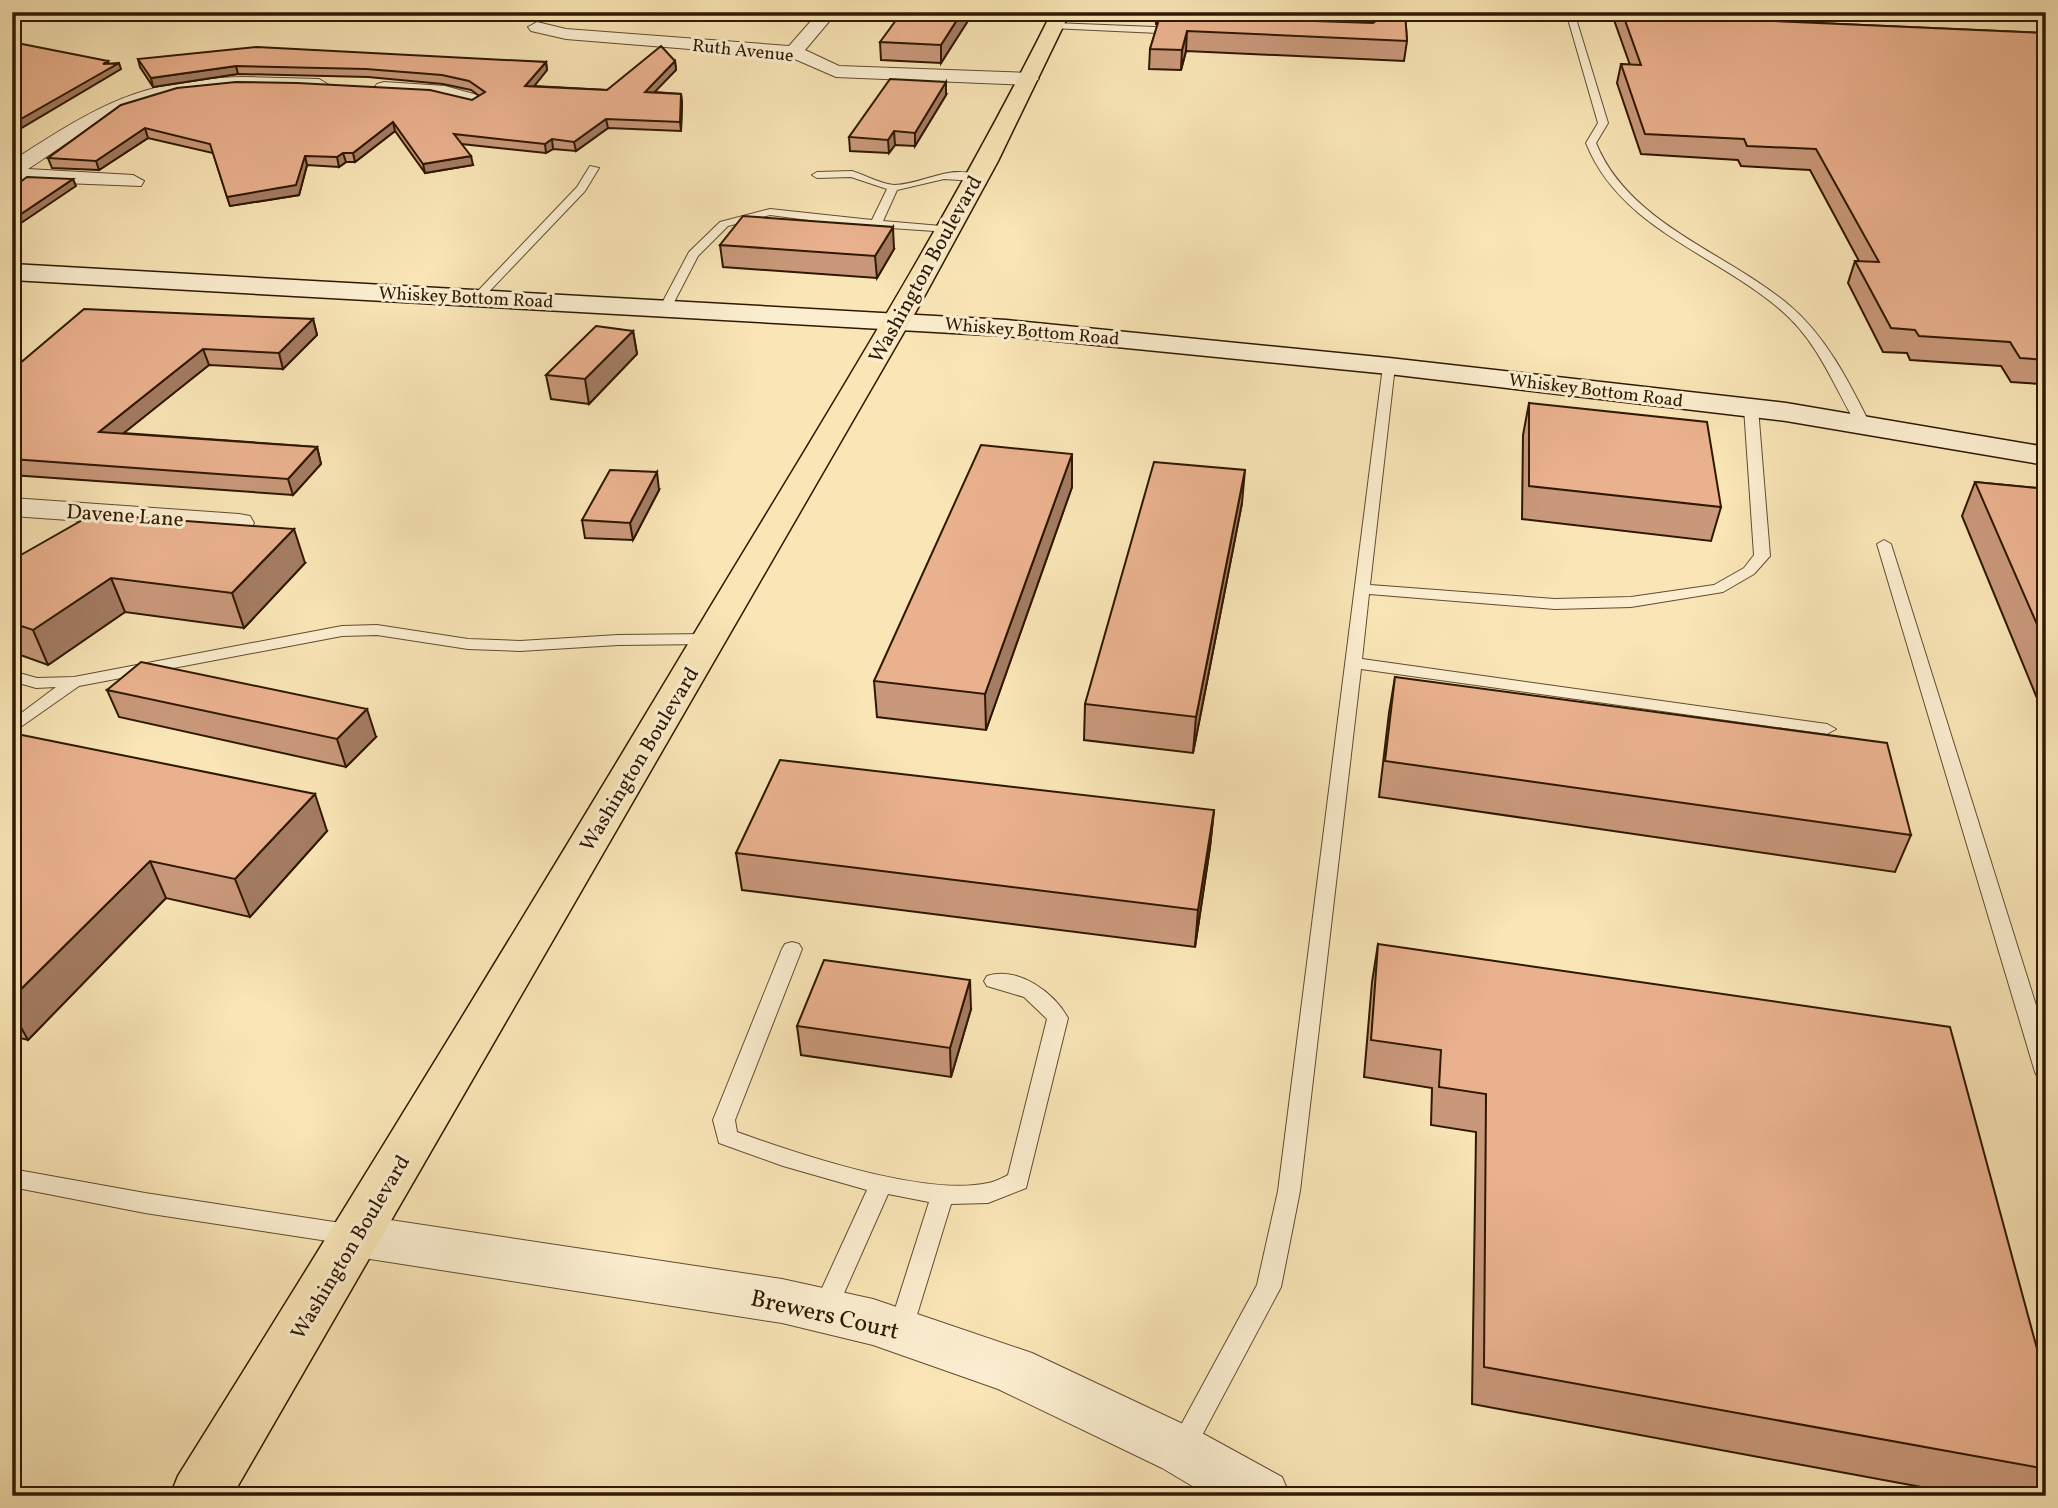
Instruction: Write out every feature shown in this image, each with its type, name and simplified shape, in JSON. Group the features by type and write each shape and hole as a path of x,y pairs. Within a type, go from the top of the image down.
{"main road":[{"name":"Washington Boulevard","path":"199,1496 357,1236 899,320 1030,79 1058,19"}],"street":[{"path":"794,52 829,12"},
{"name":"Ruth Avenue","path":"571,18 537,27 566,34 794,52 836,71 1030,79"},
{"path":"12,172 102,113 146,95 228,83 343,86"},
{"path":"370,87 445,92 474,100"},
{"path":"12,172 133,181"},
{"name":"Whiskey Bottom Road","path":"12,272 899,320 1089,335 1390,366 1751,408 1863,424 2046,456"},
{"name":"Davene Lane","path":"12,507 239,523"},
{"name":"Brewers Court","path":"357,1236 782,1301 900,1331 1013,1370 1181,1450 1262,1496"}],"lane":[{"path":"1570,12 1603,123 1591,143 1605,173 1649,215 1687,244 1760,288 1788,309 1834,365 1863,424"},
{"path":"1058,19 1186,31"},
{"path":"478,297 581,189 594,168"},
{"path":"817,175 852,174 893,188 944,176 976,178"},
{"path":"876,224 893,188"},
{"path":"666,307 693,254 724,224 770,212 949,229"},
{"path":"1181,1450 1269,1287 1289,1191 1390,366"},
{"path":"1363,589 1556,604 1631,602 1718,589 1749,571 1762,556 1751,408"},
{"path":"1884,544 2046,1072"},
{"path":"12,676 37,683 74,682 342,631 377,630 468,644 520,646 618,640 709,639"},
{"path":"1354,663 1827,729"},
{"path":"12,728 74,682"},
{"path":"792,948 724,1120 727,1137 881,1184 943,1193 987,1194 1018,1181 1058,1018 1046,999 1016,984 994,981"},
{"path":"12,1178 145,1203 357,1236"},
{"path":"824,1310 881,1184"},
{"path":"900,1331 943,1193"}],"building":[{"path":"902,12 962,12 941,45 880,42"},
{"path":"1373,12 1405,12 1407,41 1187,31 1182,50 1150,49 1160,16 1373,23 1380,18"},
{"path":"1622,12 1704,12 1707,18 2046,33 2046,360 2020,358 2010,342 1919,336 1915,330 1891,328 1855,261 1879,262 1816,149 1747,146 1744,139 1645,134 1621,64 1641,65"},
{"path":"12,42 108,61 103,64 119,63 12,124"},
{"path":"661,46 675,61 645,92 681,94 680,122 606,119 574,142 552,139 545,144 454,134 471,156 423,164 393,122 353,153 343,153 337,157 305,156 296,185 227,197 210,144 145,128 96,161 48,158 121,105 177,88 236,82 297,83 430,90 472,100 485,92 469,81 442,75 366,69 236,66 151,78 138,59 257,47 546,62 525,86 607,90"},
{"path":"890,79 946,82 915,133 894,131 888,140 849,137"},
{"path":"27,177 73,179 15,218 12,214 12,188"},
{"path":"743,216 893,227 875,256 720,245"},
{"path":"84,309 313,319 279,353 203,349 99,432 317,447 288,479 12,459 12,370"},
{"path":"596,326 633,331 585,379 546,375"},
{"path":"1529,403 1707,422 1721,507 1529,486"},
{"path":"981,445 1072,454 985,694 874,681"},
{"path":"1154,462 1245,470 1196,717 1085,704"},
{"path":"610,470 657,472 630,523 582,520"},
{"path":"1975,482 2046,489 2046,645"},
{"path":"93,514 294,529 232,593 111,578 33,630 12,623 12,560"},
{"path":"141,662 367,709 337,739 107,690"},
{"path":"1395,677 1887,743 1911,835 1385,761"},
{"path":"12,733 315,794 235,879 150,861 12,998"},
{"path":"780,760 1214,810 1198,910 736,853"},
{"path":"1378,944 1950,1027 2046,1382 2046,1469 1484,1367 1486,1094 1439,1087 1441,1050 1371,1040"},
{"path":"824,960 970,980 950,1048 797,1026"}]}
